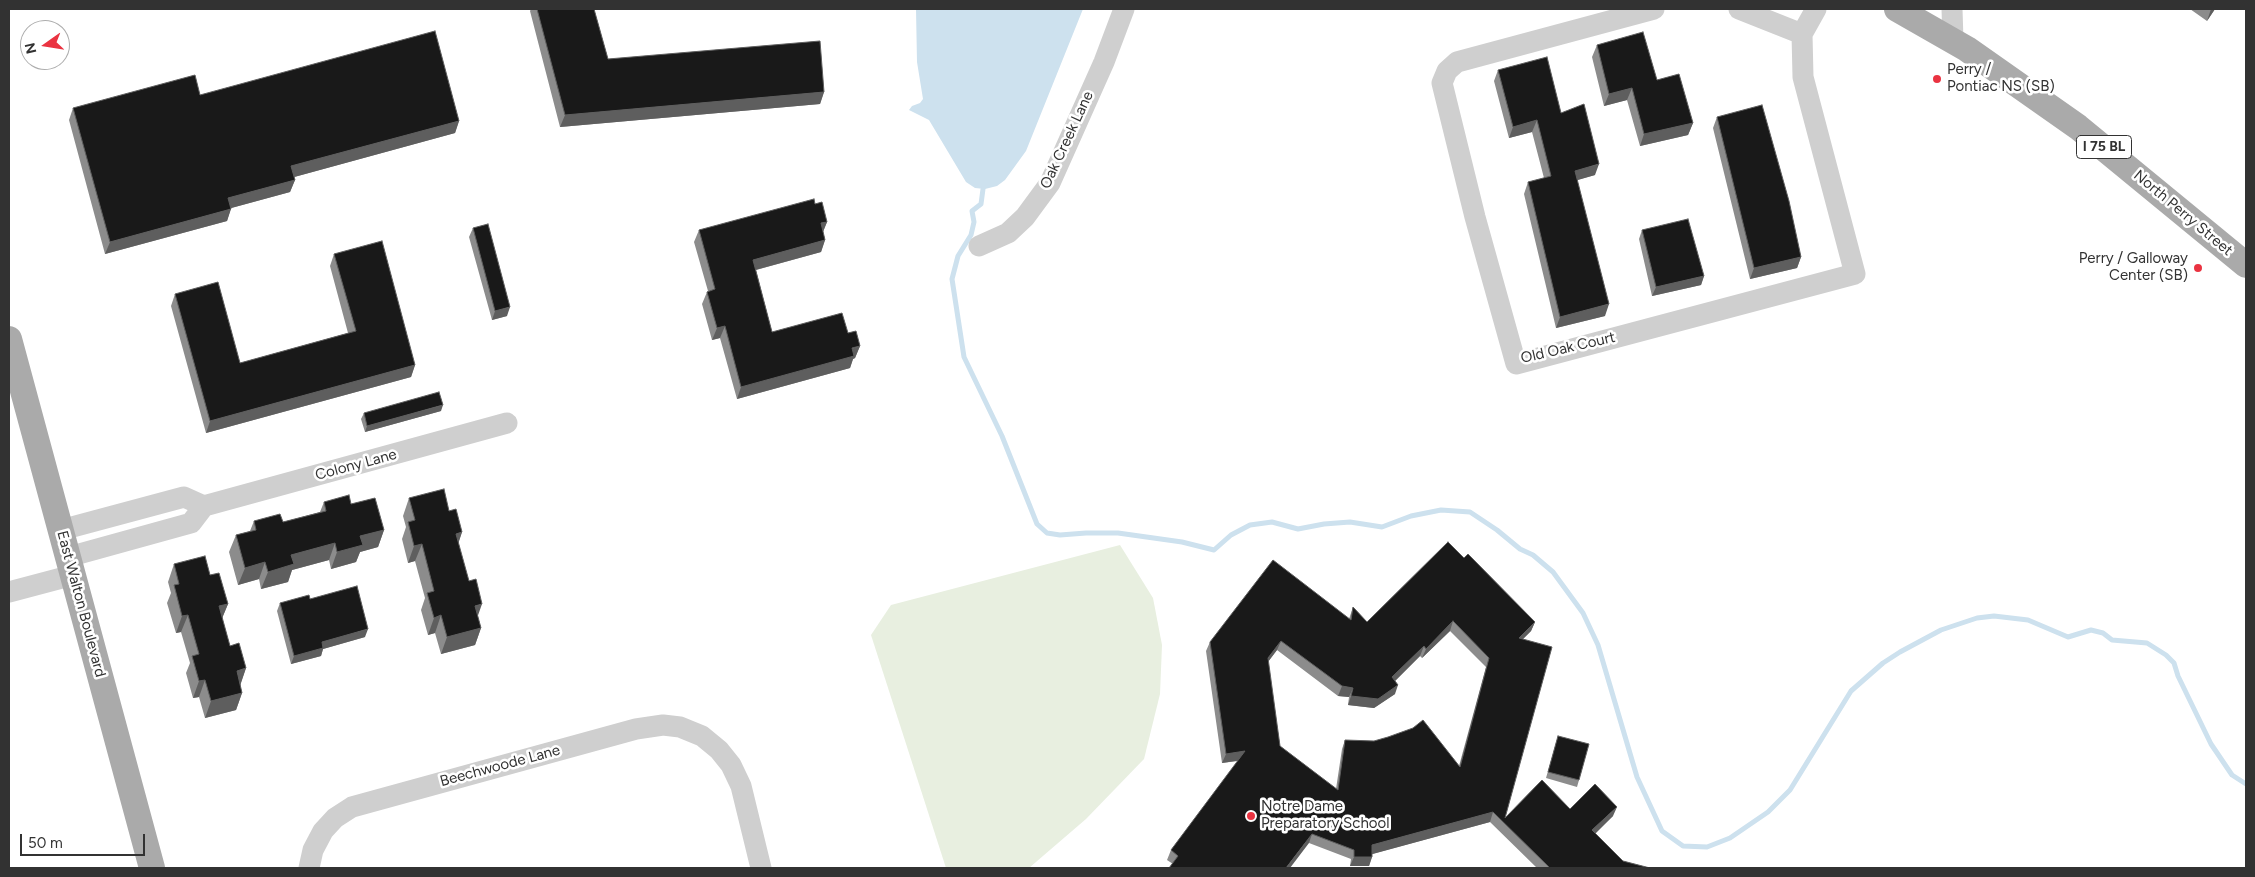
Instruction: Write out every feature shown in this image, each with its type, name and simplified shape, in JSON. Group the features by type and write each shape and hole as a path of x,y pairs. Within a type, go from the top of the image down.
{"main road":[{"name":"North Perry Street","path":"1897,9 1953,40 2078,127 2246,265"},
{"name":"East Walton Boulevard","path":"9,339 152,868"}],"street":[{"name":"Oak Creek Lane","path":"979,246 1008,233 1026,217 1050,183 1104,62 1124,9"},
{"name":"Old Oak Court","path":"1654,9 1457,62 1447,70 1442,83 1475,217 1516,364 1855,274 1803,77 1802,34"},
{"path":"1739,9 1802,34 1816,9"},
{"path":"1952,9 1953,40"},
{"name":"Colony Lane","path":"204,506 507,424"},
{"path":"9,592 70,566 191,524 204,506 184,497 61,530"},
{"name":"Beechwoode Lane","path":"309,868 315,844 329,824 342,813 364,803 646,726 663,724 680,726 702,736 719,750 731,765 741,786 761,868"}],"green space":[{"path":"1120,545 1153,598 1162,645 1160,694 1144,759 1086,819 1029,868 946,868 871,635 891,605"}],"water":[{"path":"916,9 1083,9 1026,151 1005,180 997,186 985,189 975,188 966,182 929,120 909,110 923,99 917,62"}],"building":[{"path":"537,9 594,9 608,59 820,41 824,92 565,115"},
{"path":"435,31 459,121 291,166 295,180 228,198 231,209 110,242 73,108 195,75 200,95"},
{"path":"1643,32 1657,80 1679,74 1693,123 1644,134 1632,88 1609,94 1597,45"},
{"path":"1547,57 1561,113 1584,104 1599,164 1575,171 1609,304 1560,317 1528,182 1551,176 1537,120 1513,127 1498,70"},
{"path":"1762,105 1789,201 1801,257 1754,268 1717,117"},
{"path":"814,199 815,204 822,202 827,222 821,223 825,240 753,260 772,332 842,313 848,333 856,331 860,346 852,348 854,356 741,387 725,326 717,328 707,292 715,289 699,230"},
{"path":"1688,219 1704,276 1656,287 1642,230"},
{"path":"488,224 510,307 495,311 473,228"},
{"path":"382,241 415,365 210,421 175,294 218,282 240,363 356,331 334,254"},
{"path":"439,392 443,405 367,426 364,413"},
{"path":"444,489 449,511 456,509 462,532 456,534 469,581 476,579 482,604 475,606 481,628 447,637 441,615 434,618 427,593 434,591 422,544 414,546 408,522 415,520 409,498"},
{"path":"349,495 351,504 375,498 384,530 360,536 363,545 337,552 335,543 291,555 294,564 268,572 265,562 245,568 236,535 256,530 254,521 280,514 283,522 326,511 324,502"},
{"path":"1448,542 1464,558 1468,554 1535,622 1519,638 1552,647 1505,818 1542,780 1570,809 1595,784 1617,807 1592,830 1623,861 1650,868 1550,868 1493,812 1372,845 1372,857 1354,857 1354,850 1312,834 1286,868 1169,868 1178,856 1171,850 1245,751 1226,754 1210,642 1273,560 1351,620 1353,607 1367,622","holes":["1453,621 1489,658 1460,767 1423,720 1413,728 1374,741 1345,740 1338,790 1280,746 1268,658 1281,641 1342,686 1353,688 1351,696 1378,699 1398,685 1392,677 1424,646 1426,649"]},
{"path":"205,556 210,575 219,573 228,604 219,606 230,646 239,643 246,668 237,671 242,693 211,701 205,680 199,681 192,656 199,654 188,615 182,616 174,585 179,584 174,564"},
{"path":"357,586 368,629 322,642 323,648 294,656 280,603 309,595 310,599"},
{"path":"1558,736 1589,744 1579,780 1548,772"}],"waterway":[{"path":"983,189 981,204 972,211 974,222 971,235 958,256 952,279 964,357 1002,436 1037,524 1047,533 1060,535 1118,533 1182,542 1214,550 1231,535 1250,525 1272,522 1298,529 1350,522 1382,527 1411,516 1441,510 1470,512 1497,530 1520,549 1533,555 1553,572 1583,613 1598,645 1637,777 1662,831 1683,846 1707,847 1730,838 1768,812 1790,790 1851,691 1883,663 1941,630 1977,618 1994,616 2028,620 2068,637 2091,630 2103,633 2112,640 2147,643 2166,655 2174,663 2178,676 2211,744 2232,775 2246,784"}],"place":[{"name":"Perry / Pontiac NS (SB)","path":"1937,79"},
{"name":"Perry / Galloway Center (SB)","path":"2198,268"},
{"name":"Notre Dame Preparatory School","path":"1251,816"}]}
